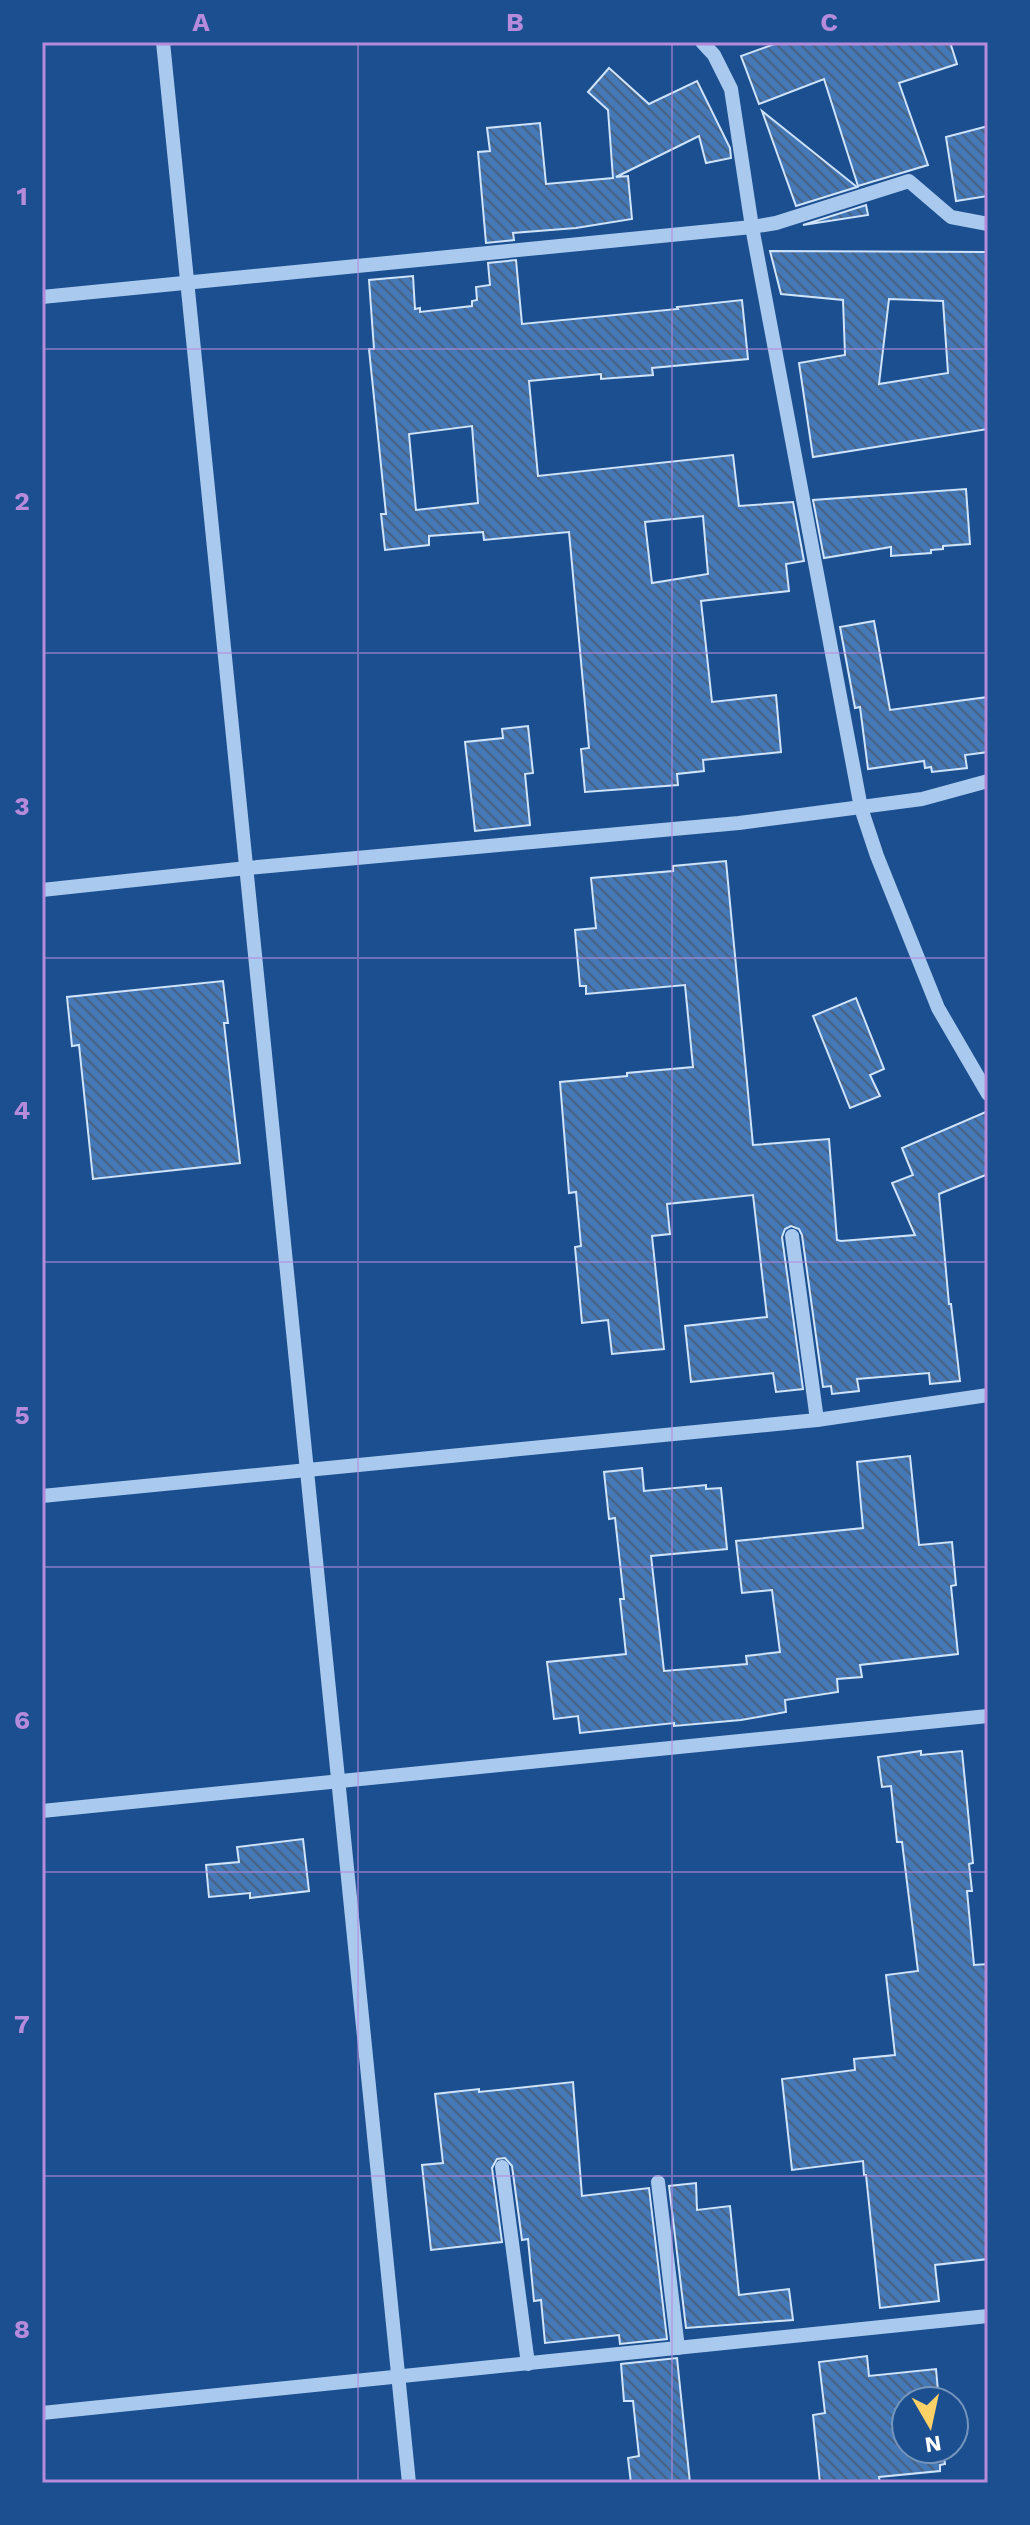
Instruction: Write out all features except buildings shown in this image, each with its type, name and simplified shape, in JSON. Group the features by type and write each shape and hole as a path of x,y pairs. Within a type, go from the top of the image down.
{"street":[{"path":"163,42 409,2483"},
{"path":"702,42 714,55 731,89 752,227 861,808 938,1008 988,1094"},
{"path":"42,297 752,227 776,223 909,181 951,217 988,224"},
{"path":"42,890 739,823 922,799 988,781"},
{"path":"792,1236 817,1420"},
{"path":"42,1496 817,1420 988,1395"},
{"path":"42,1811 988,1716"},
{"path":"502,2167 528,2364"},
{"path":"658,2182 678,2348"},
{"path":"42,2413 988,2316"}]}
